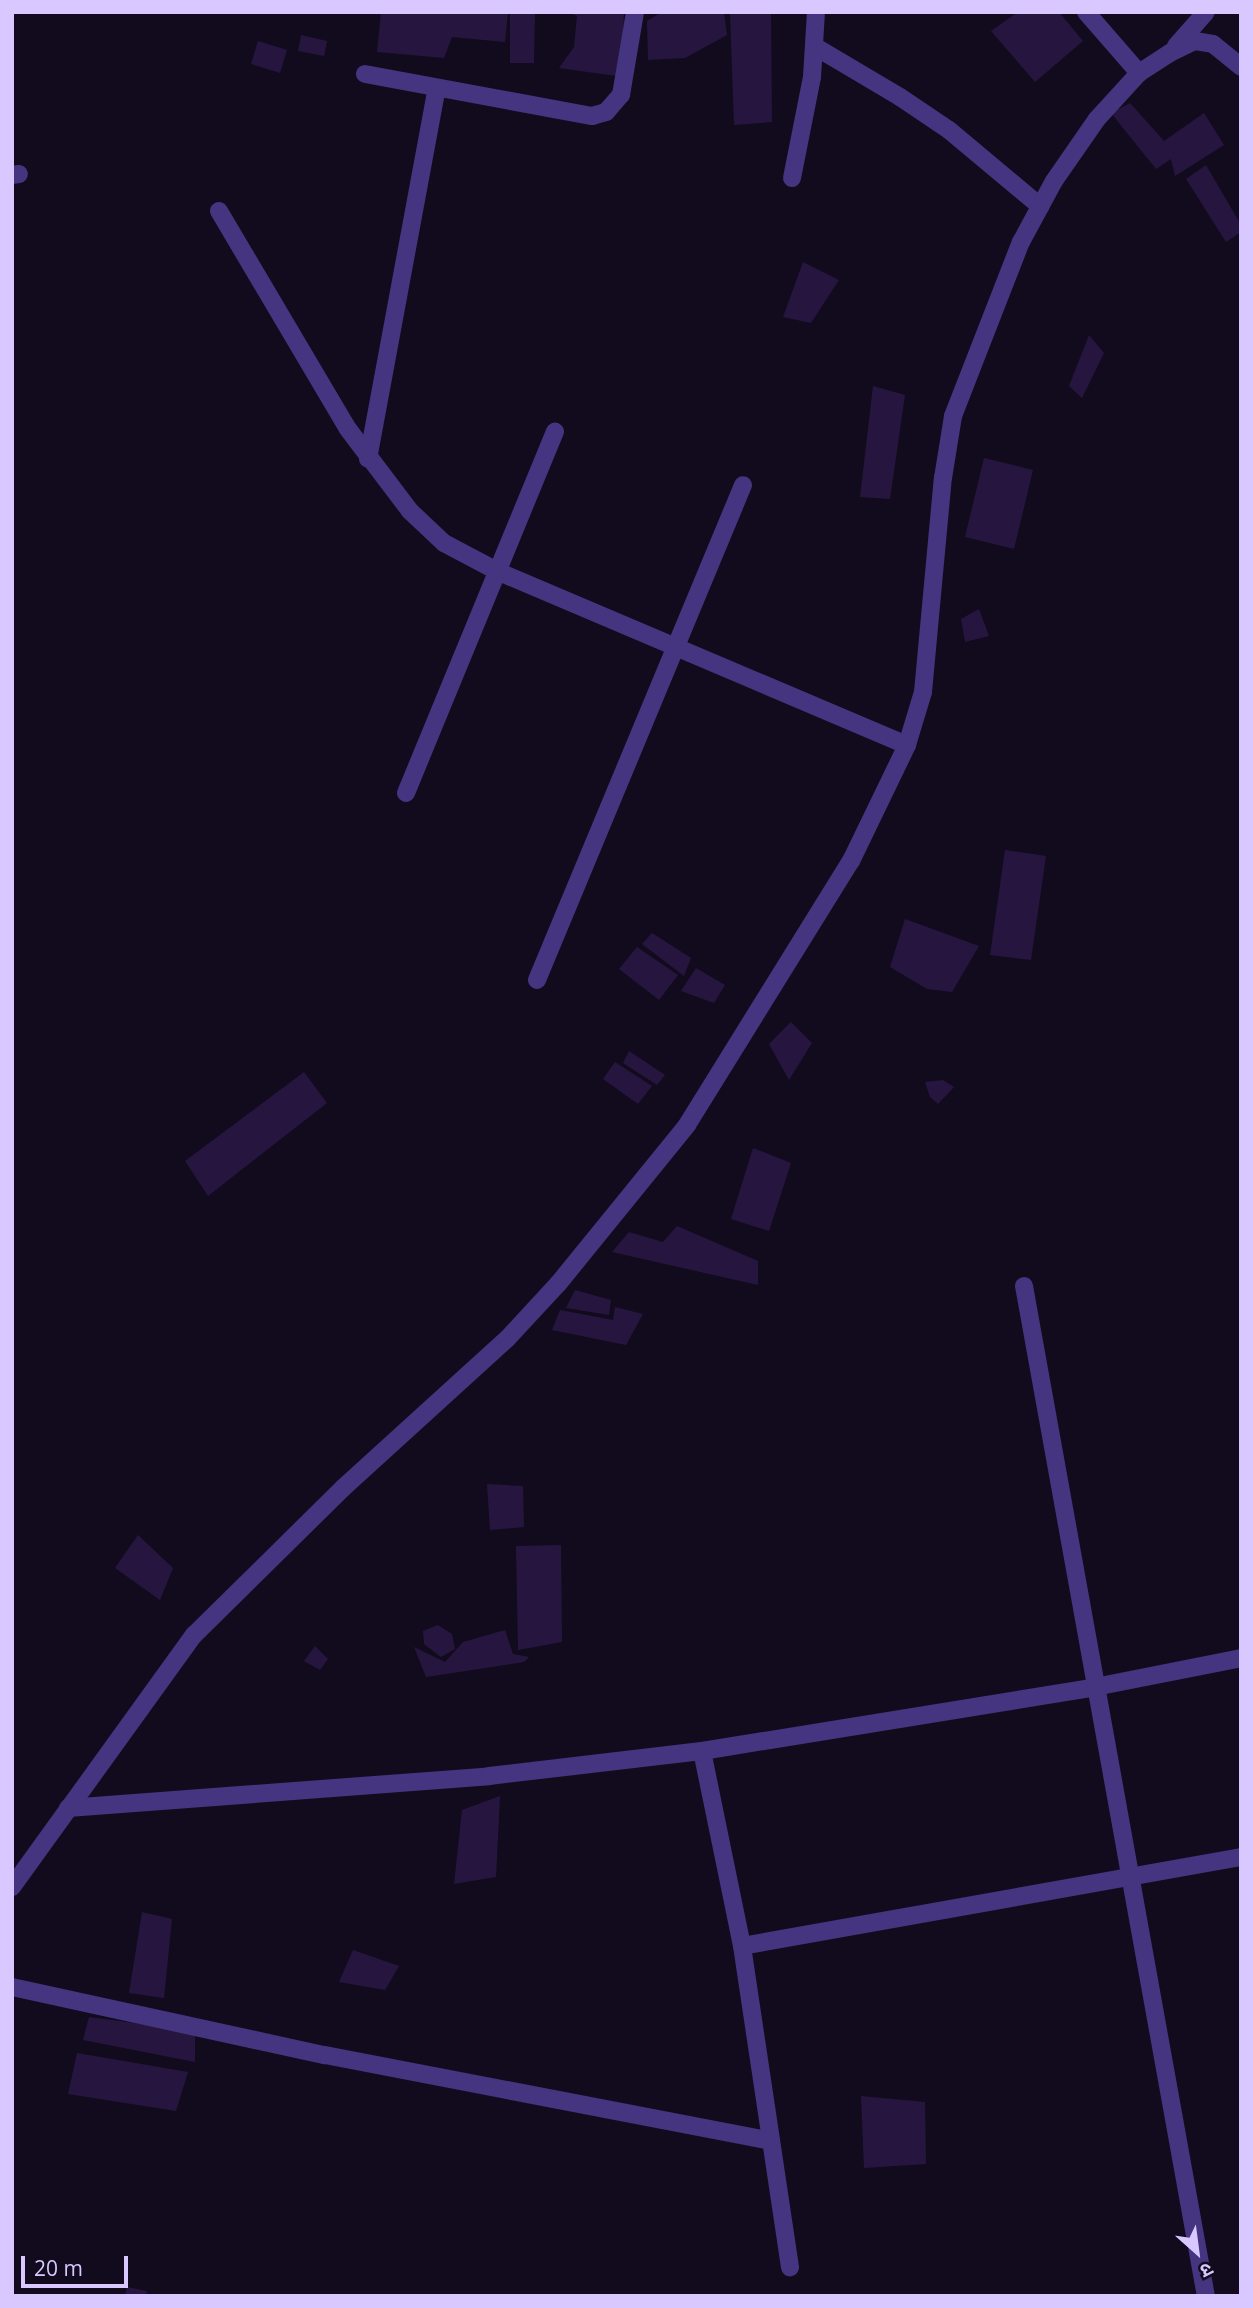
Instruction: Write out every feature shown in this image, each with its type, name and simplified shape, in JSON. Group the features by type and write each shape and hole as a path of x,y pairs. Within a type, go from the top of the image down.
{"street":[{"path":"365,74 592,116 606,112 621,95 635,12"},
{"path":"792,178 807,115 816,12"},
{"path":"1086,12 1139,73"},
{"path":"1170,53 1206,12"},
{"path":"12,1887 194,1634 343,1488 507,1339 558,1284 687,1125 851,861 907,744 923,692 943,478 953,416 1021,242 1054,180 1097,119 1139,73 1195,41 1213,44 1241,67"},
{"path":"814,46 900,97 948,130 1040,206"},
{"path":"368,459 437,88"},
{"path":"219,211 368,459 410,511 444,543 499,572 907,744"},
{"path":"406,793 555,432"},
{"path":"537,980 743,485"},
{"path":"1024,1286 1206,2296"},
{"path":"68,1808 489,1776 702,1751 1095,1687 1241,1658"},
{"path":"702,1751 742,1946 790,2267"},
{"path":"742,1946 1241,1857"},
{"path":"12,1987 325,2056 771,2141"}],"building":[{"path":"381,12 508,12 505,42 452,37 444,58 377,52"},
{"path":"510,12 535,12 534,63 510,63"},
{"path":"569,12 624,12 622,69 616,76 559,68 574,47 577,16"},
{"path":"662,12 724,12 727,35 685,58 648,60 647,21"},
{"path":"730,12 771,12 772,122 734,125"},
{"path":"1018,12 1059,12 1083,41 1035,82 991,31"},
{"path":"301,35 327,41 324,56 298,51"},
{"path":"258,41 287,50 280,73 251,64"},
{"path":"1130,103 1164,141 1204,113 1224,145 1175,176 1171,159 1156,169 1111,113"},
{"path":"1206,165 1241,225 1241,232 1226,242 1186,179"},
{"path":"803,262 839,280 811,323 783,317"},
{"path":"1089,335 1104,353 1082,398 1069,386"},
{"path":"873,386 905,395 890,499 860,497"},
{"path":"984,458 1033,470 1014,549 965,537"},
{"path":"979,609 989,636 965,642 961,619"},
{"path":"1005,850 1046,856 1031,960 990,955"},
{"path":"905,919 979,946 952,992 927,989 890,967"},
{"path":"652,933 691,958 684,976 642,944"},
{"path":"637,947 678,975 659,1000 619,969"},
{"path":"696,968 725,985 714,1003 681,991"},
{"path":"791,1022 812,1043 789,1080 769,1044"},
{"path":"629,1051 665,1075 657,1085 623,1063"},
{"path":"615,1062 652,1086 638,1104 603,1079"},
{"path":"304,1072 327,1103 208,1196 185,1161"},
{"path":"943,1080 954,1087 938,1104 930,1097 925,1082"},
{"path":"753,1148 791,1163 769,1231 731,1219"},
{"path":"677,1226 758,1261 758,1285 612,1252 629,1232 663,1242"},
{"path":"575,1290 611,1300 609,1315 566,1308"},
{"path":"615,1307 643,1314 626,1345 552,1330 560,1310 613,1320"},
{"path":"487,1484 523,1486 524,1527 490,1530"},
{"path":"138,1535 173,1568 160,1600 115,1568"},
{"path":"561,1545 562,1642 518,1650 516,1546"},
{"path":"438,1625 452,1634 455,1649 441,1657 424,1644 423,1631"},
{"path":"505,1630 513,1654 529,1657 524,1662 426,1677 414,1647 445,1662 463,1642"},
{"path":"315,1646 328,1659 320,1670 304,1661"},
{"path":"500,1796 496,1877 454,1884 462,1810"},
{"path":"142,1912 172,1919 164,1998 129,1993"},
{"path":"353,1950 399,1966 385,1990 339,1982"},
{"path":"89,2017 195,2031 195,2062 83,2040"},
{"path":"77,2053 188,2072 176,2111 68,2094"},
{"path":"861,2096 925,2102 926,2164 864,2168"},
{"path":"127,2287 147,2291 146,2296 125,2296"}]}
